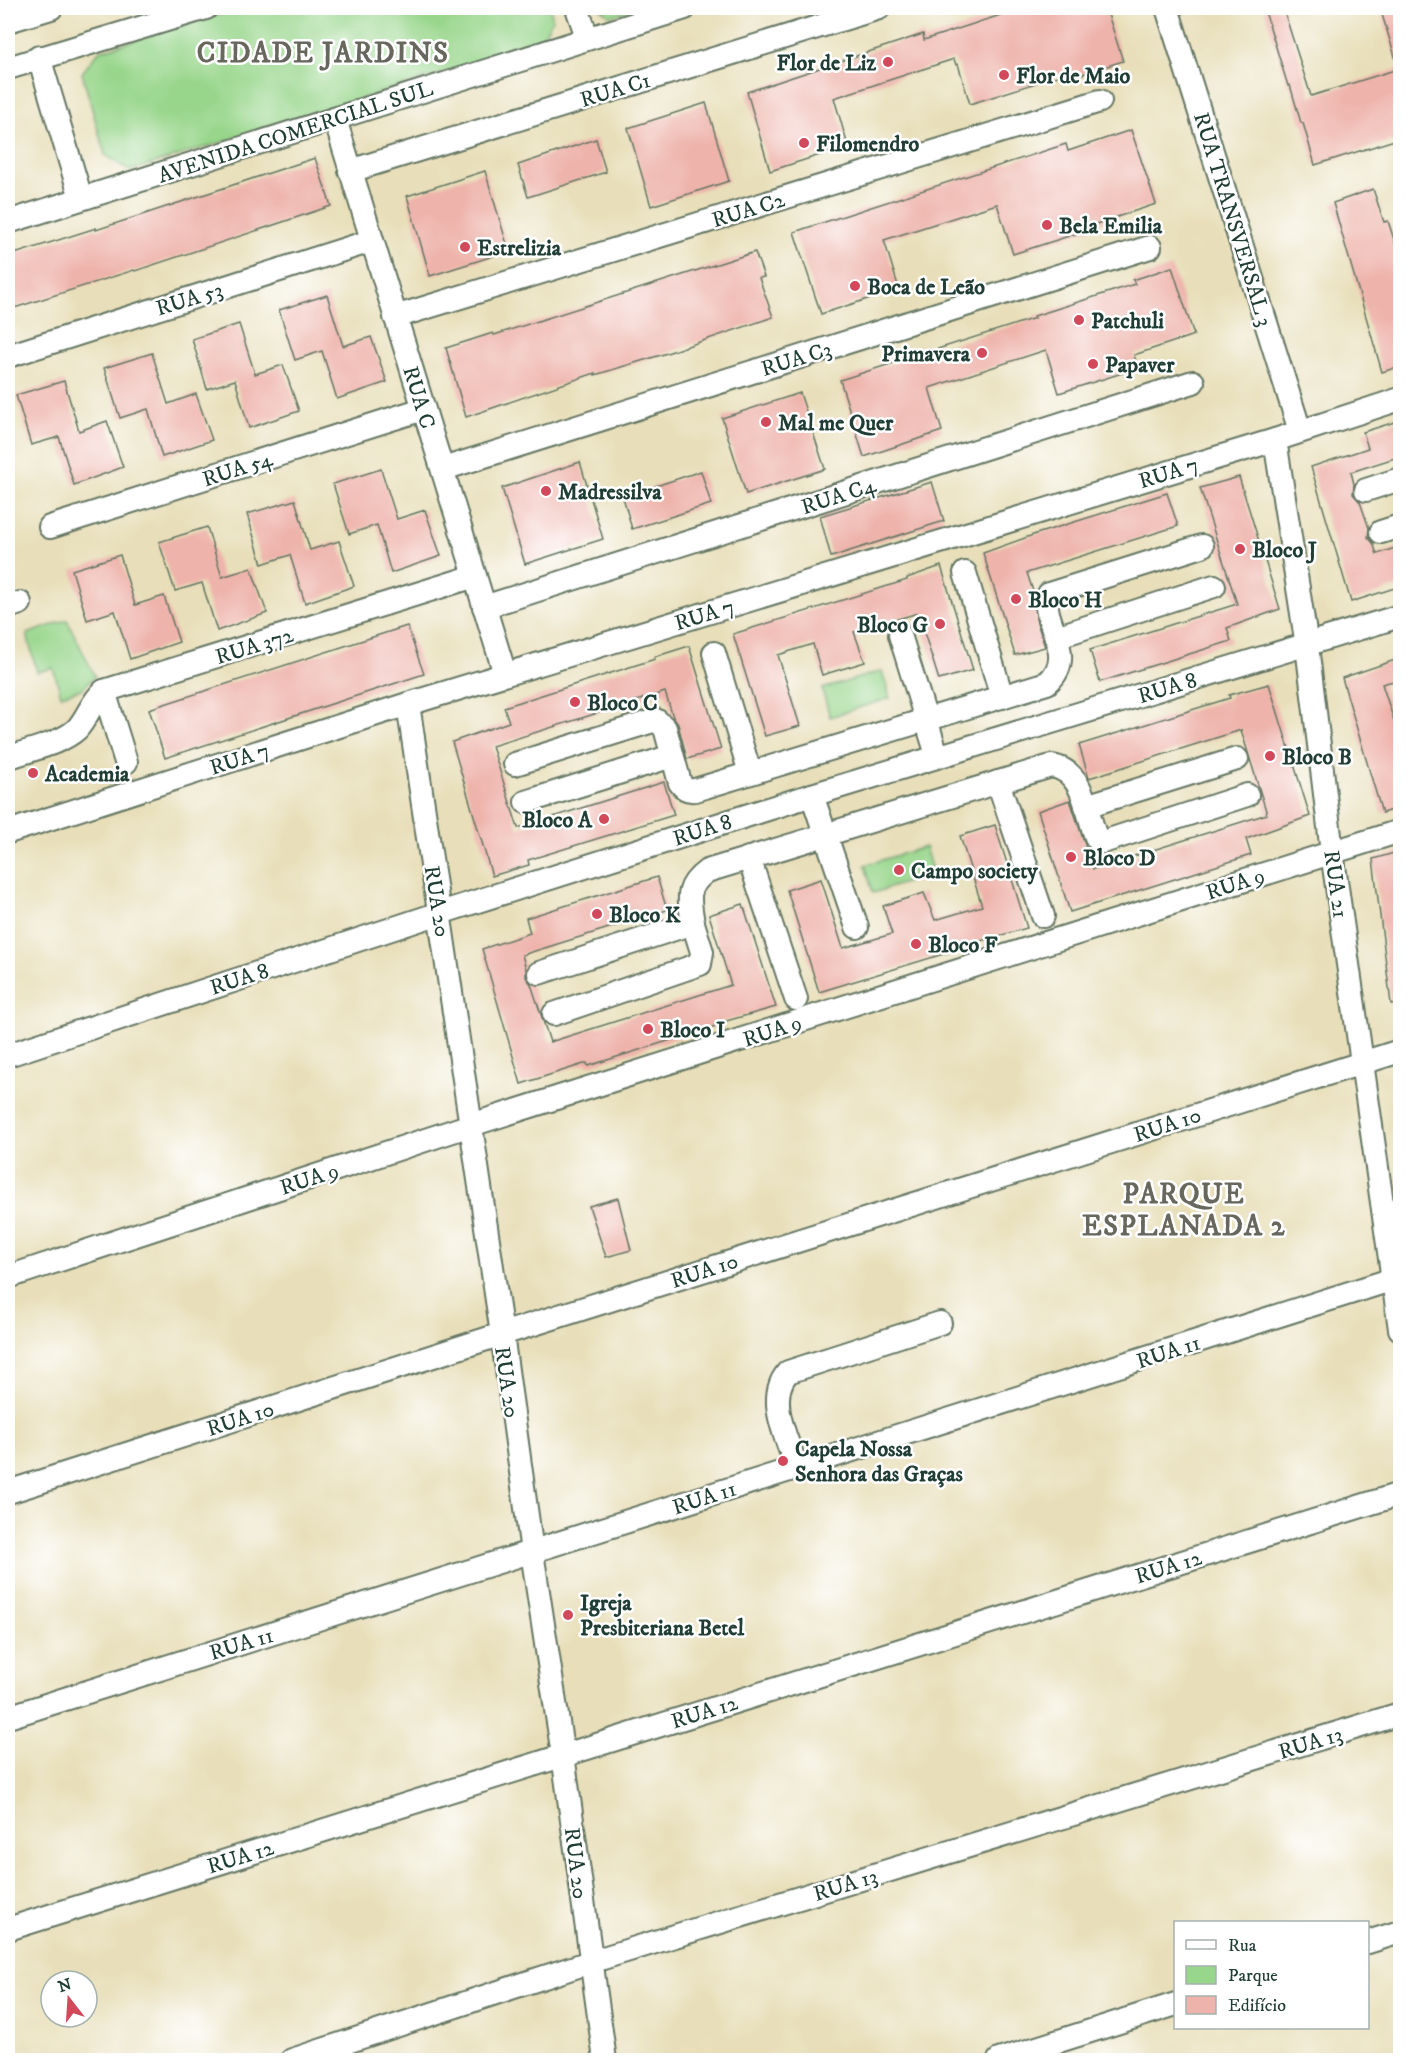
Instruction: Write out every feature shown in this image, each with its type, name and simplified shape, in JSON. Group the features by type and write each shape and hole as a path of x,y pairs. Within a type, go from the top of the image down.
{"street":[{"path":"8,21 51,8"},
{"path":"8,68 206,8"},
{"path":"577,8 587,37"},
{"name":"AVENIDA COMERCIAL SUL","path":"8,222 587,37 685,8"},
{"name":"RUA C1","path":"350,171 879,8"},
{"name":"RUA TRANSVERSAL 3","path":"1167,8 1300,431"},
{"path":"39,57 81,198"},
{"name":"RUA C2","path":"395,317 1101,101"},
{"name":"RUA C","path":"334,119 505,675"},
{"name":"RUA 53","path":"8,356 371,241"},
{"name":"RUA C3","path":"443,469 1150,248"},
{"name":"RUA C4","path":"484,607 1192,382"},
{"name":"RUA 7","path":"8,832 408,704 1275,440 1401,399"},
{"name":"RUA 54","path":"51,527 423,409"},
{"name":"RUA 21","path":"1275,440 1307,646 1332,852 1397,1278 1401,1329"},
{"path":"1366,490 1401,479"},
{"path":"515,764 656,720 665,728 680,783 689,791 1047,683 1060,667 1056,637 1046,605 1049,594 1202,546"},
{"path":"965,573 1002,697"},
{"name":"RUA 372","path":"104,691 475,576"},
{"path":"1056,637 1214,586"},
{"name":"RUA 8","path":"8,1055 440,912 937,756 1401,616"},
{"path":"900,635 937,756"},
{"path":"714,653 750,773"},
{"path":"8,758 68,737 78,727 96,697 104,691 126,762"},
{"name":"RUA 20","path":"408,704 502,1334 531,1552 563,1755 604,2061"},
{"path":"526,802 672,756"},
{"path":"1086,806 1237,759"},
{"path":"554,1014 700,964 702,952 693,923 690,892 695,879 707,871 1051,766 1062,767 1072,776 1081,790 1096,837 1103,842 1247,795"},
{"path":"998,782 1043,916"},
{"path":"812,795 857,927"},
{"name":"RUA 9","path":"8,1277 471,1125 1401,831"},
{"path":"749,858 796,999"},
{"path":"539,973 693,923"},
{"name":"RUA 10","path":"8,1492 1401,1051"},
{"name":"RUA 11","path":"8,1717 1397,1278"},
{"path":"797,1468 781,1421 777,1396 780,1380 788,1372 940,1323"},
{"name":"RUA 12","path":"8,1929 1401,1494"},
{"name":"RUA 13","path":"292,2061 590,1962 1401,1714"},
{"path":"1369,1942 1401,1932"},
{"path":"999,2061 1174,2005"}],"green space":[{"path":"240,8 550,8 553,19 539,43 130,171 105,155 82,73 99,51"},
{"path":"600,8 648,8 610,16"},
{"path":"67,620 95,676 82,689 61,695 53,668 37,672 27,634"},
{"path":"882,671 890,698 830,717 822,689"},
{"name":"Campo society","path":"925,847 933,874 873,893 865,865"}],"building":[{"path":"1022,8 1106,8 1123,61 1063,80 1061,75 970,104 958,64 956,65 954,59 834,98 848,146 770,171 747,92 923,34 924,40"},
{"path":"1264,8 1283,8 1311,96 1401,68 1401,138 1315,165"},
{"path":"1380,8 1401,8 1401,63 1397,63"},
{"path":"706,103 729,181 651,206 628,128"},
{"path":"1131,130 1156,204 1090,226 1091,229 1013,254 997,204 884,240 899,289 821,314 794,232 1066,144 1068,151"},
{"path":"596,139 606,172 528,197 518,165"},
{"path":"315,158 331,206 135,271 8,310 8,256 96,228 96,230"},
{"path":"485,171 509,251 430,276 407,196"},
{"path":"1373,189 1384,222 1388,221 1401,261 1401,366 1382,372 1333,203"},
{"path":"755,252 764,277 759,278 773,317 661,355 595,375 595,373 466,417 446,348 493,333 494,335"},
{"path":"1172,267 1194,335 1134,355 1138,368 1059,393 1046,350 929,388 942,431 864,457 840,380 1135,284 1133,280"},
{"path":"327,295 343,346 371,337 387,382 337,399 322,351 295,360 279,310"},
{"path":"239,324 255,374 283,365 299,411 249,428 235,380 207,389 192,339"},
{"path":"152,353 168,404 196,394 212,440 162,457 148,409 120,418 104,368"},
{"path":"64,381 79,431 107,421 123,467 74,485 59,437 31,445 16,395"},
{"path":"800,393 825,469 746,494 722,418"},
{"path":"1401,420 1401,456 1351,472 1354,484 1353,494 1360,502 1369,528 1368,537 1377,554 1401,546 1401,586 1351,602 1311,467 1368,448 1363,432"},
{"path":"580,462 603,539 525,564 502,488"},
{"path":"381,469 397,519 425,510 441,556 391,573 377,525 349,534 333,484"},
{"path":"701,471 711,504 632,529 623,497"},
{"path":"1239,477 1280,609 1227,628 1231,641 1100,682 1090,650 1237,604 1200,488"},
{"path":"932,482 944,521 831,557 820,516"},
{"path":"1167,493 1178,526 1027,573 1035,597 1036,619 1045,647 1015,655 983,553"},
{"path":"295,500 310,550 339,541 354,586 305,603 290,555 262,564 247,514"},
{"path":"207,527 222,577 251,568 267,613 217,631 202,583 175,591 159,542"},
{"path":"120,555 135,605 164,596 179,642 130,659 115,611 87,620 72,570"},
{"path":"941,566 973,670 939,680 918,613 854,632 865,662 822,675 813,644 778,655 800,726 765,736 733,634 907,580 907,578"},
{"path":"407,626 424,674 165,758 149,709"},
{"path":"689,646 721,749 687,759 678,724 673,717 665,692 492,746 518,828 664,782 674,815 528,860 529,865 492,876 452,742 509,722 504,707"},
{"path":"1401,658 1401,679 1382,684 1401,742 1401,807 1382,813 1342,678"},
{"path":"1269,684 1310,816 1246,839 1251,855 1070,912 1038,811 1070,800 1093,869 1267,814 1241,730 1089,778 1079,745"},
{"path":"995,825 1027,928 819,992 787,890 821,879 843,948 892,934 883,906 924,893 935,920 982,906 960,836"},
{"path":"1401,851 1401,1004 1391,1004 1373,859"},
{"path":"657,877 667,910 522,955 526,977 531,984 550,1042 731,985 709,915 743,904 776,1007 719,1023 719,1025 588,1066 587,1063 521,1084 482,949 530,933 526,918"},
{"path":"618,1198 631,1250 606,1257 589,1206"}],"place":[{"name":"Flor de Liz","path":"888,62"},
{"name":"Flor de Maio","path":"1004,75"},
{"name":"Filomendro","path":"804,143"},
{"name":"Bela Emilia","path":"1047,225"},
{"name":"Estrelizia","path":"465,247"},
{"name":"Boca de Leão","path":"855,286"},
{"name":"Patchuli","path":"1079,320"},
{"name":"Primavera","path":"982,353"},
{"name":"Papaver","path":"1093,364"},
{"name":"Mal me Quer","path":"766,422"},
{"name":"Madressilva","path":"546,491"},
{"name":"Bloco J","path":"1240,549"},
{"name":"Bloco H","path":"1016,599"},
{"name":"Bloco G","path":"940,624"},
{"name":"Bloco C","path":"575,702"},
{"name":"Bloco B","path":"1270,756"},
{"name":"Academia","path":"33,773"},
{"name":"Bloco A","path":"604,819"},
{"name":"Bloco D","path":"1071,857"},
{"name":"Campo society","path":"899,870"},
{"name":"Bloco K","path":"597,914"},
{"name":"Bloco F","path":"916,944"},
{"name":"Bloco I","path":"648,1029"},
{"name":"Capela Nossa Senhora das Graças","path":"783,1461"},
{"name":"Igreja Presbiteriana Betel","path":"568,1615"}],"district":[{"name":"CIDADE JARDINS","path":"323,52"},
{"name":"PARQUE ESPLANADA 2","path":"1184,1209"}]}
